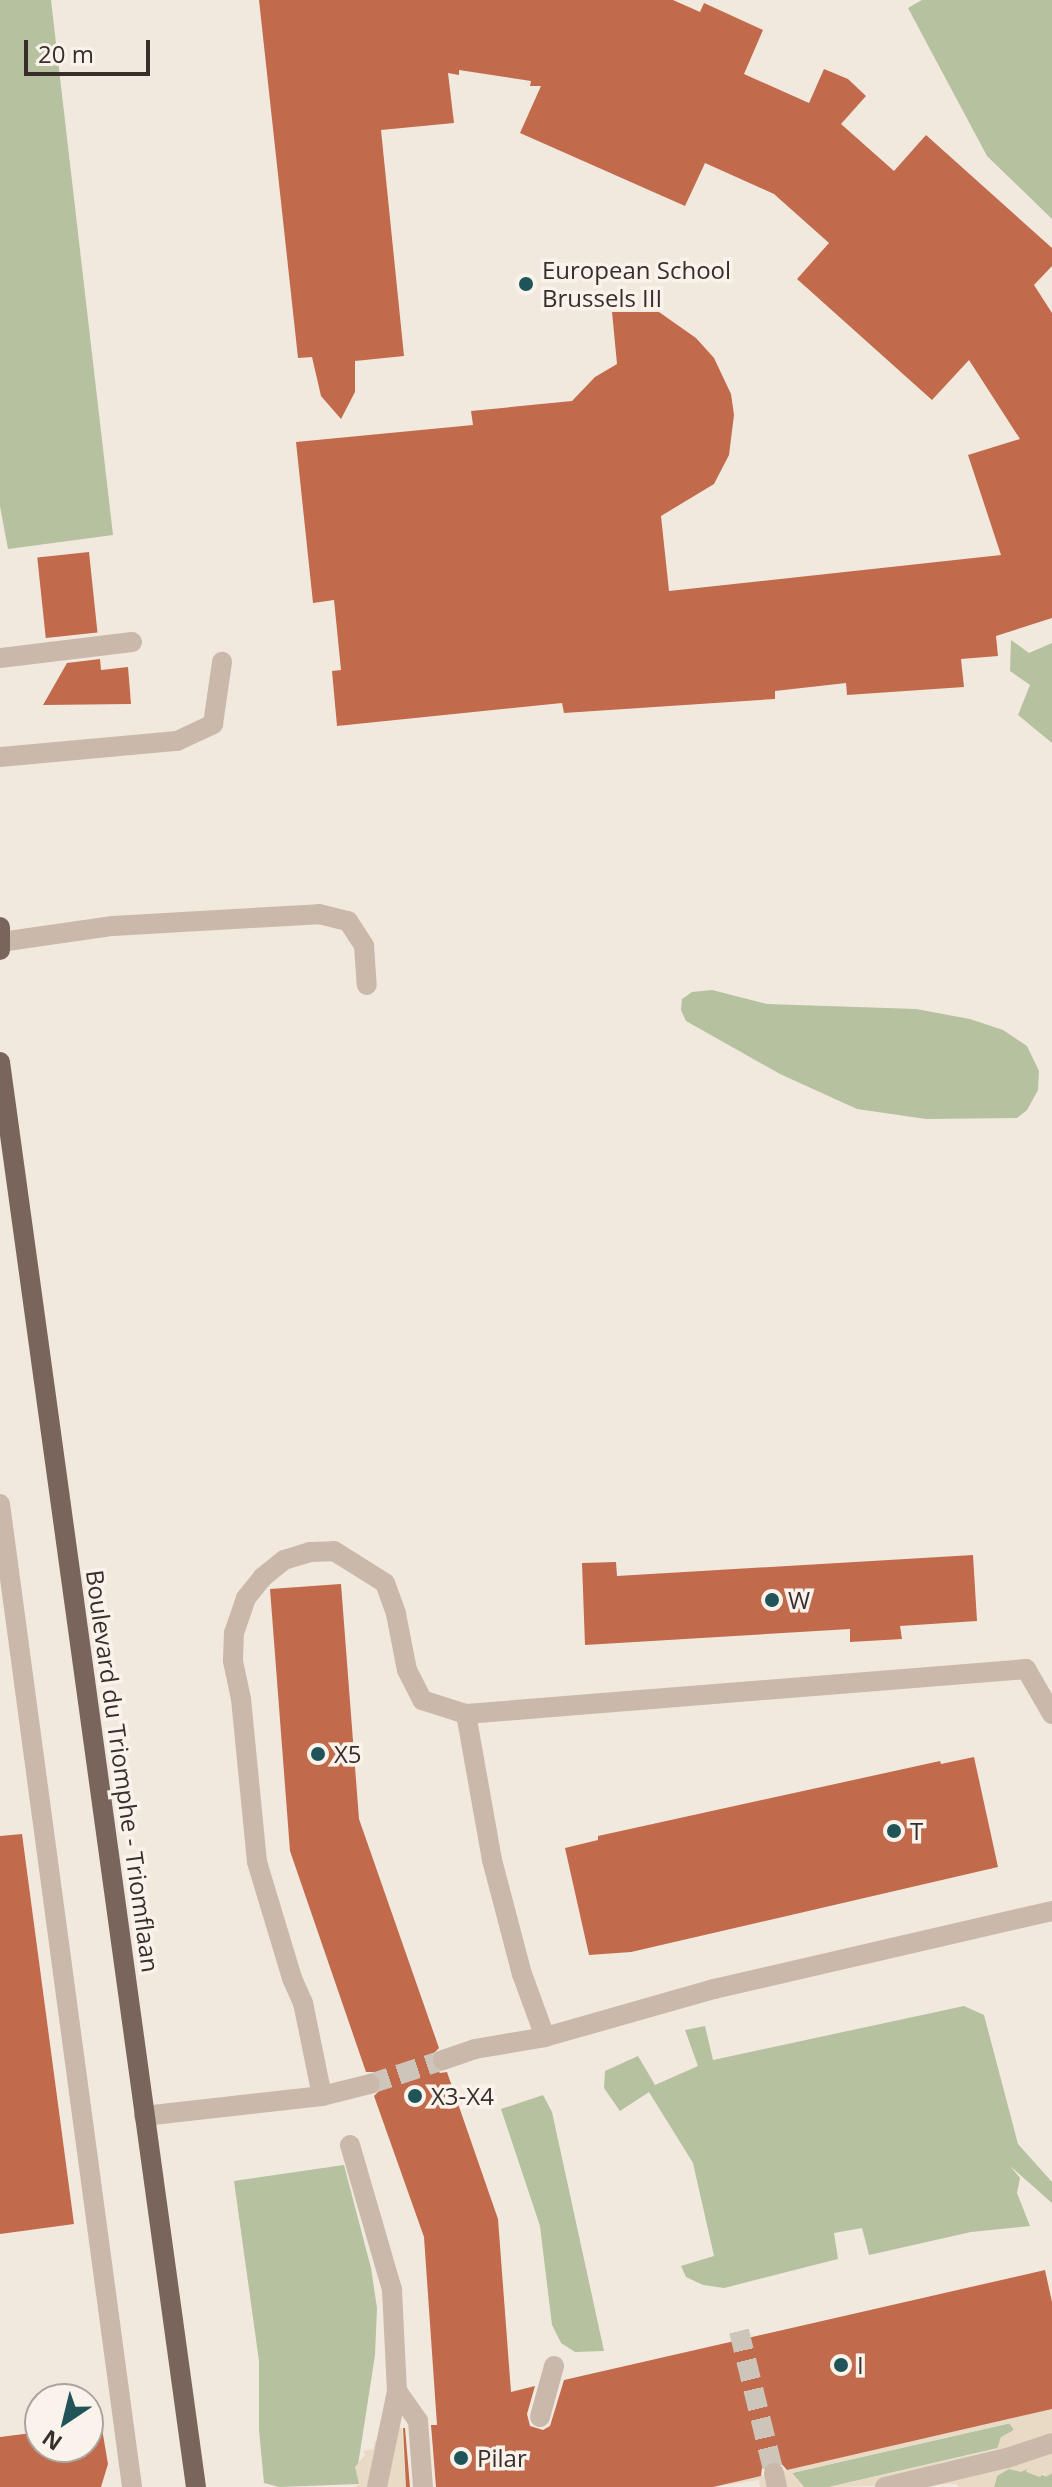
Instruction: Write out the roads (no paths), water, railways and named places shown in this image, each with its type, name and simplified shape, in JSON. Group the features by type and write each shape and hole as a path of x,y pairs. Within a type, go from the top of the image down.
{"main road":[{"name":"Boulevard du Triomphe - Triomflaan","path":"0,1062 196,2487"}],"street":[{"path":"0,658 132,642"},
{"path":"0,757 177,741 213,724 222,662"},
{"path":"1,940 113,926 319,914 348,921 364,946 367,985"},
{"path":"0,1504 132,2487"},
{"path":"322,2096 303,2003 292,1978 257,1862 241,1699 233,1660 234,1633 246,1598 263,1577 284,1560 310,1552 334,1551 385,1583 396,1614 407,1670 422,1700 466,1714 1026,1669 1052,1714"},
{"path":"466,1714 492,1860 522,1974 545,2037"},
{"path":"443,2060 475,2049 545,2037 714,1989 1052,1911"},
{"path":"144,2116 322,2096 370,2084"},
{"path":"350,2145 392,2290 397,2391 377,2487"},
{"path":"540,2417 554,2366"},
{"path":"397,2391 418,2421 423,2487"},
{"path":"885,2487 1052,2443"},
{"path":"974,2466 974,2487"}],"tunnel":[{"path":"370,2084 443,2060"},
{"path":"739,2331 774,2473"}],"place":[{"name":"European School Brussels III","path":"526,284"},
{"name":"W","path":"772,1600"},
{"name":"X5","path":"318,1754"},
{"name":"T","path":"894,1831"},
{"name":"X3-X4","path":"415,2096"},
{"name":"I","path":"841,2365"},
{"name":"Pilar","path":"461,2458"}]}
